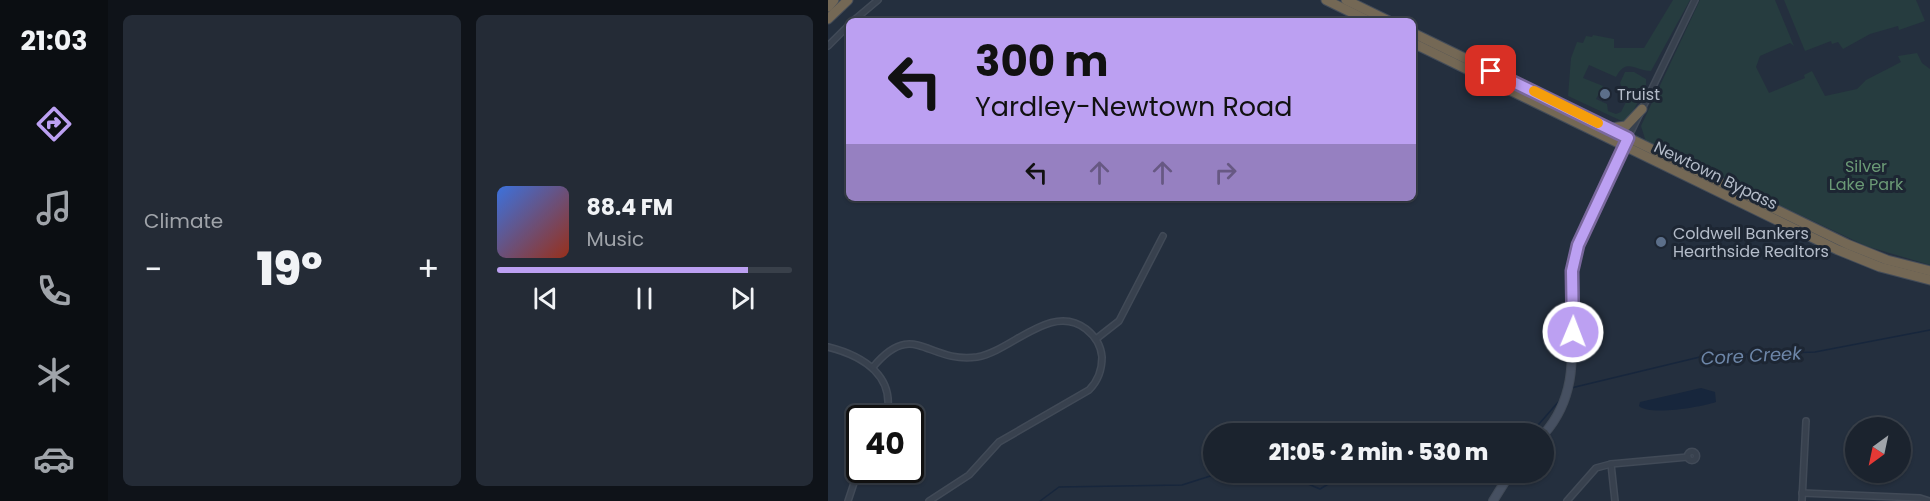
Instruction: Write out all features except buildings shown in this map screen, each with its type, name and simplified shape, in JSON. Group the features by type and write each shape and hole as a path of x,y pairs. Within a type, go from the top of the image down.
{"highway":[{"path":"828,7 834,0"},
{"path":"828,19 849,0"},
{"path":"1326,0 1363,18"},
{"path":"1346,0 1383,18"},
{"path":"1416,34 1608,128 1626,143"},
{"path":"1416,44 1626,143"},
{"path":"1608,128 1626,126 1642,109"},
{"name":"Newtown Bypass","path":"1626,143 1847,244 1887,260 1930,271"},
{"name":"Newtown Bypass","path":"1626,143 1851,256 1880,267 1930,280"}],"street":[{"path":"857,18 878,0"},
{"path":"1552,423 1560,411 1569,388 1574,260 1582,235 1695,0"},
{"path":"828,46 846,28"},
{"path":"1096,339 1119,321 1162,236"},
{"path":"873,368 889,350 899,344 912,344 950,357 974,357 993,353 1044,325 1058,321 1078,324 1096,339 1101,352 1101,366 1096,381 1089,390 999,442 969,474 929,501"},
{"path":"828,347 873,368 883,380 889,395 888,405"},
{"path":"1802,501 1806,421"},
{"path":"1567,501 1596,468 1611,464 1688,457"},
{"path":"1611,464 1616,501"},
{"path":"848,501 854,483"},
{"path":"1493,501 1504,483"},
{"path":"1803,493 1920,498 1929,501"}],"green space":[{"path":"1673,0 1690,0 1651,71 1628,66 1616,77 1589,65 1583,78 1603,86 1596,99 1607,104 1608,111 1616,114 1621,112 1627,100 1620,83 1625,72 1634,72 1646,79 1646,85 1626,123 1568,96 1571,58 1577,42 1583,43 1586,36 1592,37 1593,35 1614,39 1614,48 1644,48"},
{"name":"Silver Lake Park","path":"1700,0 1775,0 1794,46 1790,43 1760,56 1756,67 1769,93 1805,78 1804,75 1812,71 1825,96 1857,89 1866,80 1901,62 1898,56 1917,53 1922,63 1930,69 1930,265 1866,246 1646,142 1641,126"},
{"path":"1784,0 1916,0 1925,21 1899,30 1898,26 1870,34 1843,49 1838,42 1832,44 1831,41 1805,51"}],"water":[{"path":"1701,388 1715,392 1716,402 1664,410 1645,409 1639,406 1640,402"}],"waterway":[{"name":"Core Creek","path":"1571,388 1704,356 1815,352 1930,330"},
{"name":"Core Creek","path":"1540,423 1560,400"},
{"name":"Core Creek","path":"1040,501 1059,487 1182,485 1203,478"},
{"name":"Core Creek","path":"1306,483 1320,489 1330,483"}],"slow traffic":[{"path":"1534,91 1598,123"}],"place":[{"name":"Truist","path":"1605,94"},
{"name":"Coldwell Bankers Hearthside Realtors","path":"1661,242"}],"route":[{"path":"1491,71 1628,138 1578,245 1572,271 1573,332"}]}
